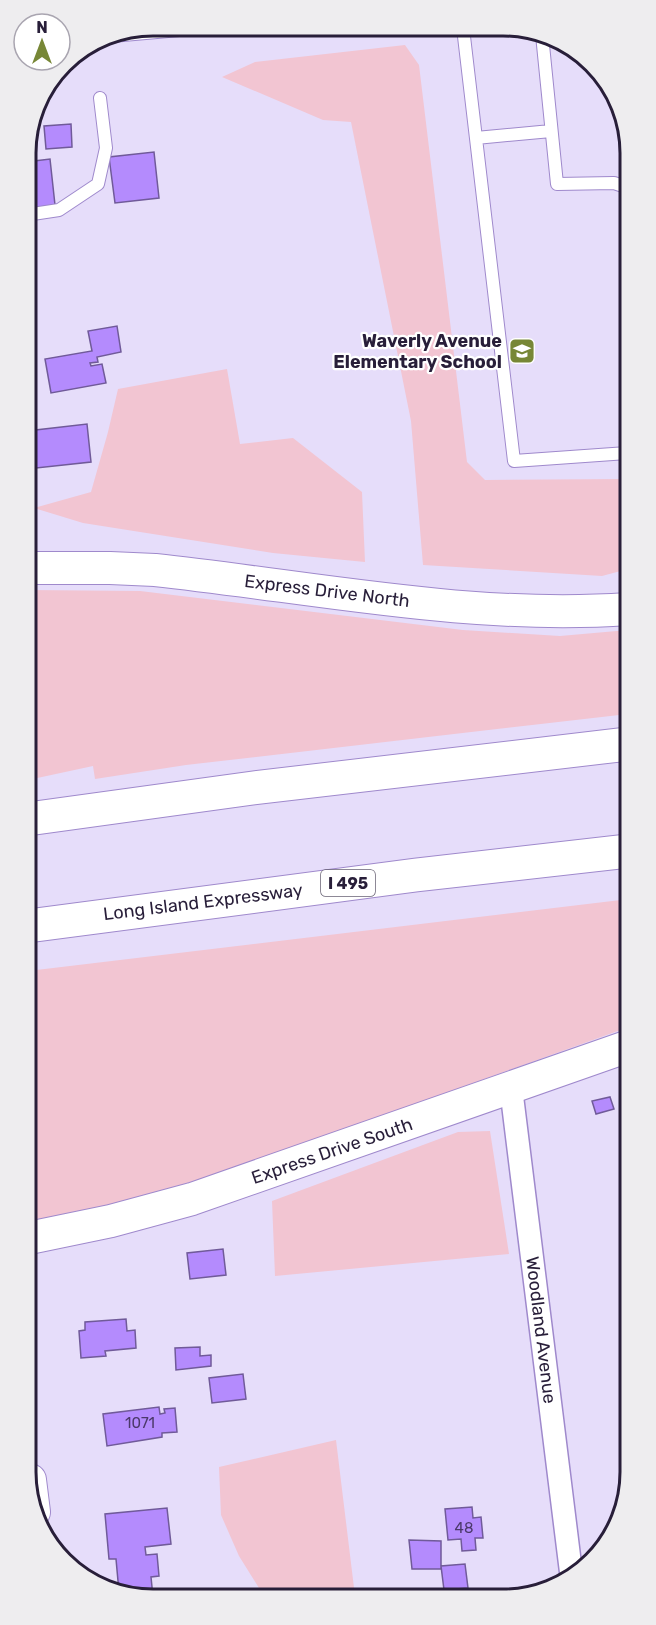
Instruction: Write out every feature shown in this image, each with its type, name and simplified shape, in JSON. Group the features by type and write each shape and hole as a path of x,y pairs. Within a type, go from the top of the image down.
{"highway":[{"path":"36,818 253,788 620,745"},
{"path":"36,813 80,811"},
{"name":"Long Island Expressway","path":"36,925 620,851"},
{"path":"36,928 69,920"}],"main road":[{"name":"Express Drive North","path":"36,568 155,570 465,608 551,612 620,609"},
{"name":"Express Drive South","path":"36,1237 111,1221 192,1199 620,1049"}],"street":[{"name":"Woodland Avenue","path":"511,1088 570,1567"}],"lane":[{"path":"464,36 514,461 620,453"},
{"path":"543,43 557,184 614,183 620,185"},
{"path":"36,213 59,210 98,184 106,148 100,98"},
{"path":"476,138 551,131"}],"shaded area":[{"path":"405,45 419,65 467,462 485,480 620,479 620,571 602,576 423,565 411,421 351,122 323,120 222,77 255,62"},
{"path":"227,369 240,444 293,438 362,492 365,562 273,553 83,523 36,509 91,492 118,389"},
{"path":"36,590 140,591 463,630 560,636 620,631 620,715 186,765 95,779 93,766 36,778"},
{"path":"620,900 620,1030 217,1175 60,1218 36,1219 36,970"},
{"path":"490,1131 509,1254 275,1276 272,1201 458,1132"},
{"path":"336,1440 354,1589 260,1589 239,1556 221,1515 219,1467"}],"building":[{"path":"71,124 72,147 46,149 44,126"},
{"path":"154,152 159,198 115,203 109,157"},
{"path":"50,159 55,205 36,208 36,161"},
{"path":"117,326 121,352 97,357 98,362 90,363 91,366 102,364 106,383 51,393 45,359 92,351 88,331"},
{"path":"87,424 91,462 36,468 36,430"},
{"path":"610,1097 614,1109 596,1114 592,1101"},
{"path":"223,1249 226,1275 190,1279 187,1253"},
{"path":"126,1319 127,1331 135,1330 136,1348 105,1351 106,1356 81,1358 79,1331 85,1330 85,1322"},
{"path":"200,1347 200,1356 211,1355 211,1366 176,1370 175,1348"},
{"path":"243,1374 246,1399 212,1403 209,1378"},
{"path":"159,1407 160,1414 165,1413 164,1409 175,1408 177,1432 162,1433 162,1437 107,1446 103,1414"},
{"path":"472,1507 473,1518 481,1517 483,1538 475,1538 476,1550 462,1551 461,1539 448,1540 445,1509"},
{"path":"167,1508 171,1544 145,1547 146,1555 157,1554 159,1576 151,1577 152,1589 118,1584 116,1559 109,1559 105,1514"},
{"path":"409,1540 441,1541 441,1569 412,1569"},
{"path":"465,1564 468,1588 444,1589 441,1566"}],"place":[{"name":"Waverly Avenue Elementary School","path":"522,351"}]}
